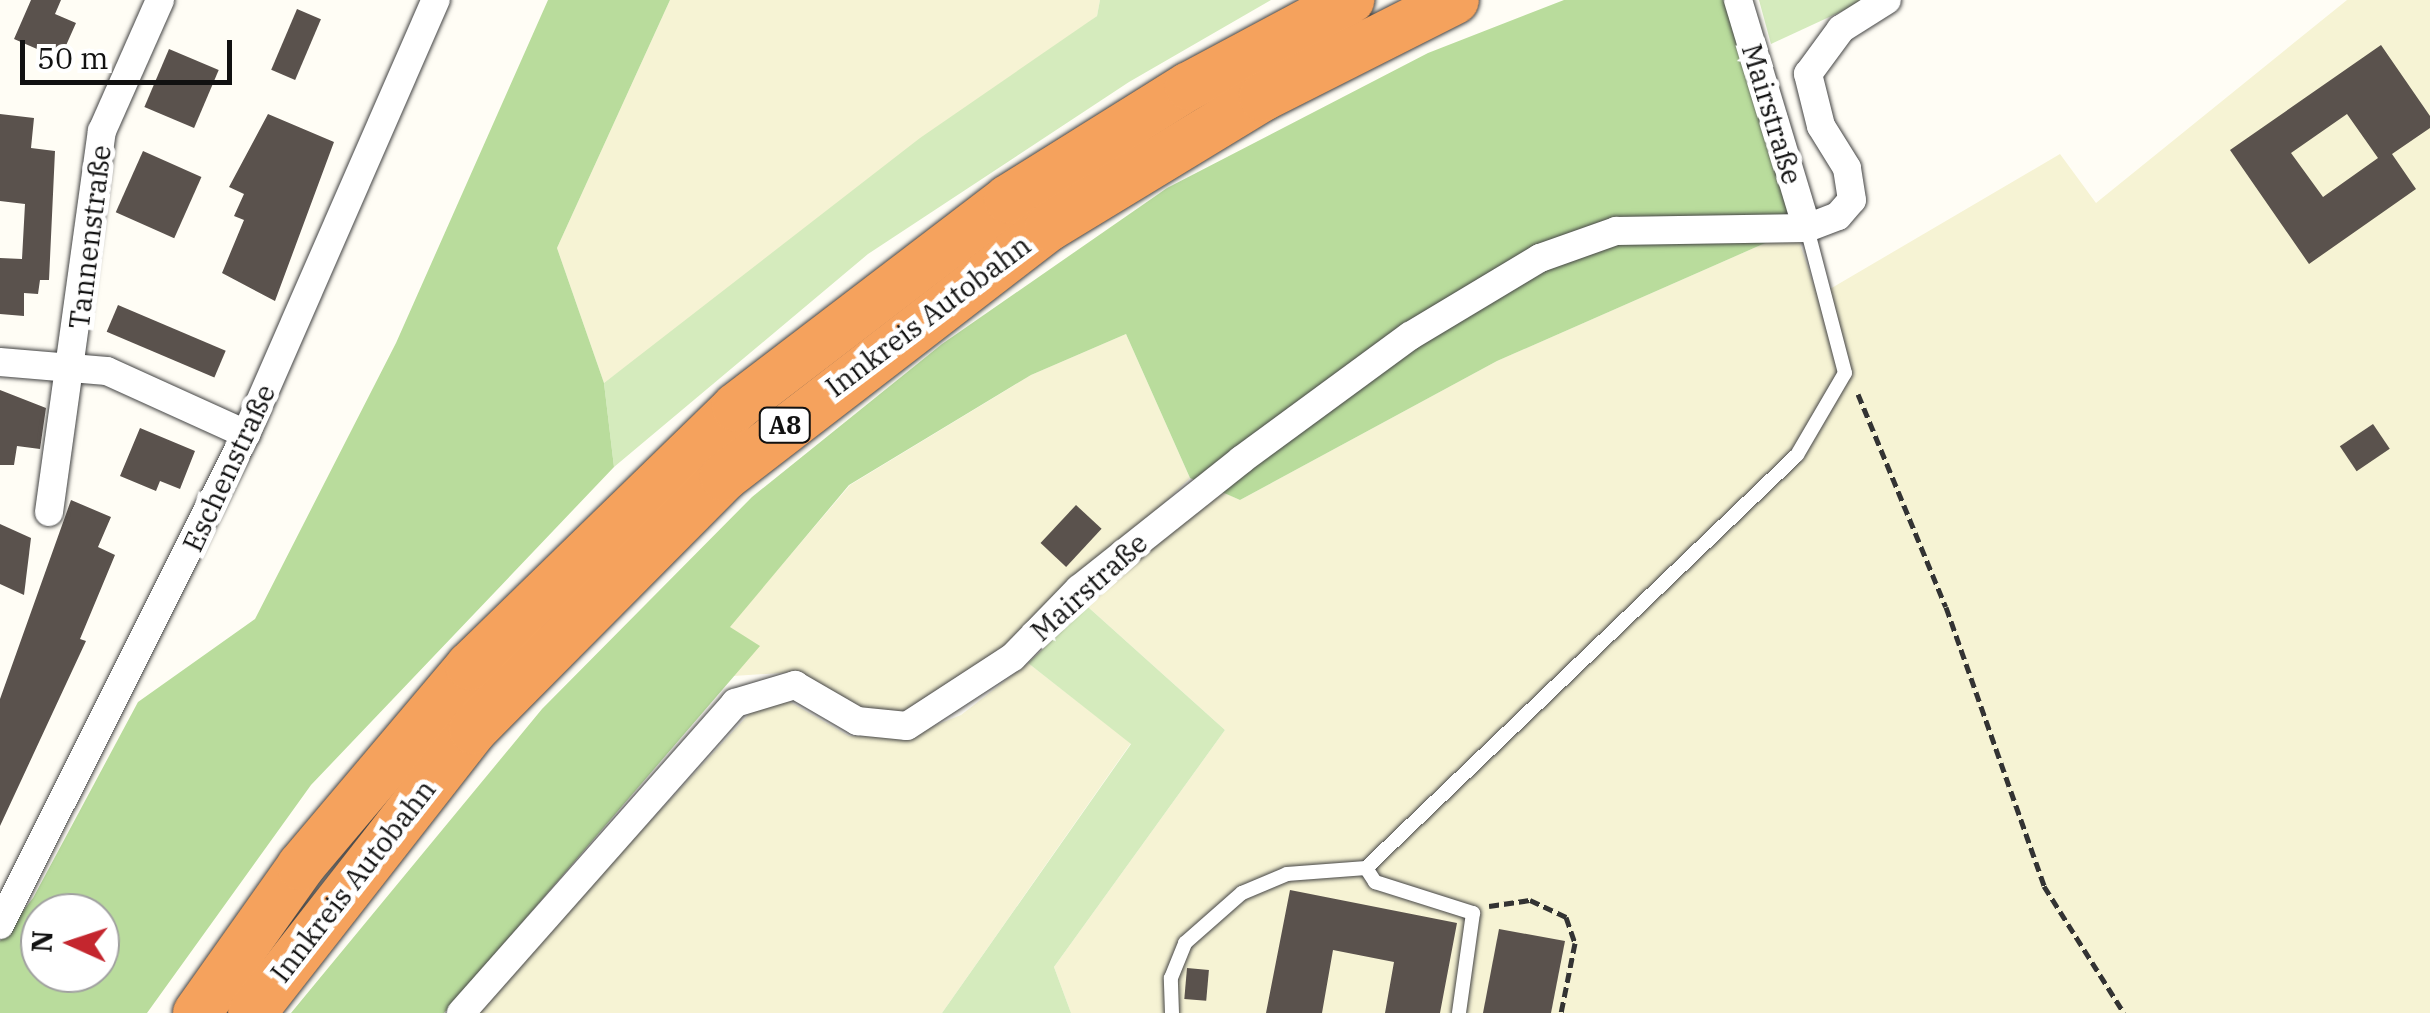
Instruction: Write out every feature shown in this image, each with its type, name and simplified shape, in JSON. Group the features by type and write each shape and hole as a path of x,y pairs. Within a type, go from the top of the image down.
{"highway":[{"name":"Innkreis Autobahn","path":"196,1013 301,866 470,666 736,407 1023,190 1350,0"},
{"name":"Innkreis Autobahn","path":"252,1013 472,730 767,440 959,289 1098,195 1263,96 1455,0"}],"street":[{"name":"Tannenstraße","path":"49,512 75,366 102,131 160,0"},
{"name":"Eschenstraße","path":"0,926 246,434 436,0"},
{"name":"Mairstraße","path":"1738,0 1807,228"},
{"name":"Mairstraße","path":"460,1013 735,704 795,684 856,721 907,726 1013,657 1080,589 1241,460 1410,336 1540,258 1616,231 1807,228 1852,200 1808,74 1841,29 1886,0"},
{"name":"Tannenstraße","path":"0,362 106,370 246,434"}],"lane":[{"name":"Mairstraße","path":"1807,228 1845,373"},
{"path":"1172,1013 1171,978 1186,943 1242,893 1287,874 1366,868 1748,511 1797,456 1845,373"},
{"path":"1366,868 1375,882 1473,913 1459,1013"}],"path":[{"path":"1845,373 1876,426 2044,886 2124,1013"},
{"path":"1473,913 1530,900 1566,916 1575,943 1561,1013"}],"shaded area":[{"path":"670,0 1100,0 1097,16 604,383 557,248"},
{"path":"2347,0 2430,0 2430,1013 1071,1013 1054,967 1225,730 1088,607 1213,488 1240,500 1497,361 1795,230 1818,296 2060,154 2096,203"},
{"path":"1126,334 1190,478 1006,657 921,712 874,717 798,672 733,676 759,646 729,627 850,485 1031,375"},
{"path":"1028,663 1131,743 942,1013 473,1013 763,699 785,699 849,736 906,737 961,715"}],"green space":[{"path":"548,0 670,0 557,248 604,383 614,467 311,785 147,1013 0,1013 0,941 20,915 20,993 120,993 120,893 36,893 138,702 255,619 396,343"},
{"path":"1100,0 1271,0 1129,82 868,254 614,467 604,383 920,138 1097,16"},
{"path":"1564,0 1724,0 1795,230 1497,361 1240,500 1190,478 1126,334 1031,375 849,485 730,627 760,646 444,1013 291,1013 542,709 752,497 942,344 1167,188 1428,53"},
{"path":"1759,0 1866,0 1771,44"},
{"path":"1088,607 1225,730 1054,967 1071,1013 942,1013 1131,744 1028,663"}],"building":[{"path":"31,0 61,0 55,14 76,23 60,59 14,39"},
{"path":"297,9 321,19 295,80 271,70"},
{"path":"2381,45 2430,116 2430,128 2392,154 2416,189 2309,264 2230,150","holes":["2347,114 2378,158 2323,197 2291,153"]},
{"path":"169,49 219,70 194,128 144,107"},
{"path":"0,114 34,118 31,148 55,151 49,280 40,280 38,294 24,293 24,316 0,314 0,258 22,259 25,204 0,201"},
{"path":"268,114 334,142 275,301 222,273 244,220 234,216 244,194 229,187"},
{"path":"143,151 201,177 174,238 116,212"},
{"path":"118,305 226,351 214,377 107,332"},
{"path":"0,390 46,408 40,449 17,446 14,465 0,465"},
{"path":"2373,424 2390,449 2357,471 2340,446"},
{"path":"140,428 195,451 180,489 160,481 156,491 120,476"},
{"path":"71,500 111,517 98,547 115,555 80,639 86,641 0,826 0,699"},
{"path":"1076,505 1102,529 1066,567 1041,543"},
{"path":"0,524 31,538 24,595 0,584"},
{"path":"1290,890 1457,923 1440,1013 1385,1013 1394,962 1333,950 1322,1013 1266,1013"},
{"path":"1499,929 1565,941 1551,1013 1483,1013"},
{"path":"1187,968 1209,970 1206,1001 1184,999"}]}
